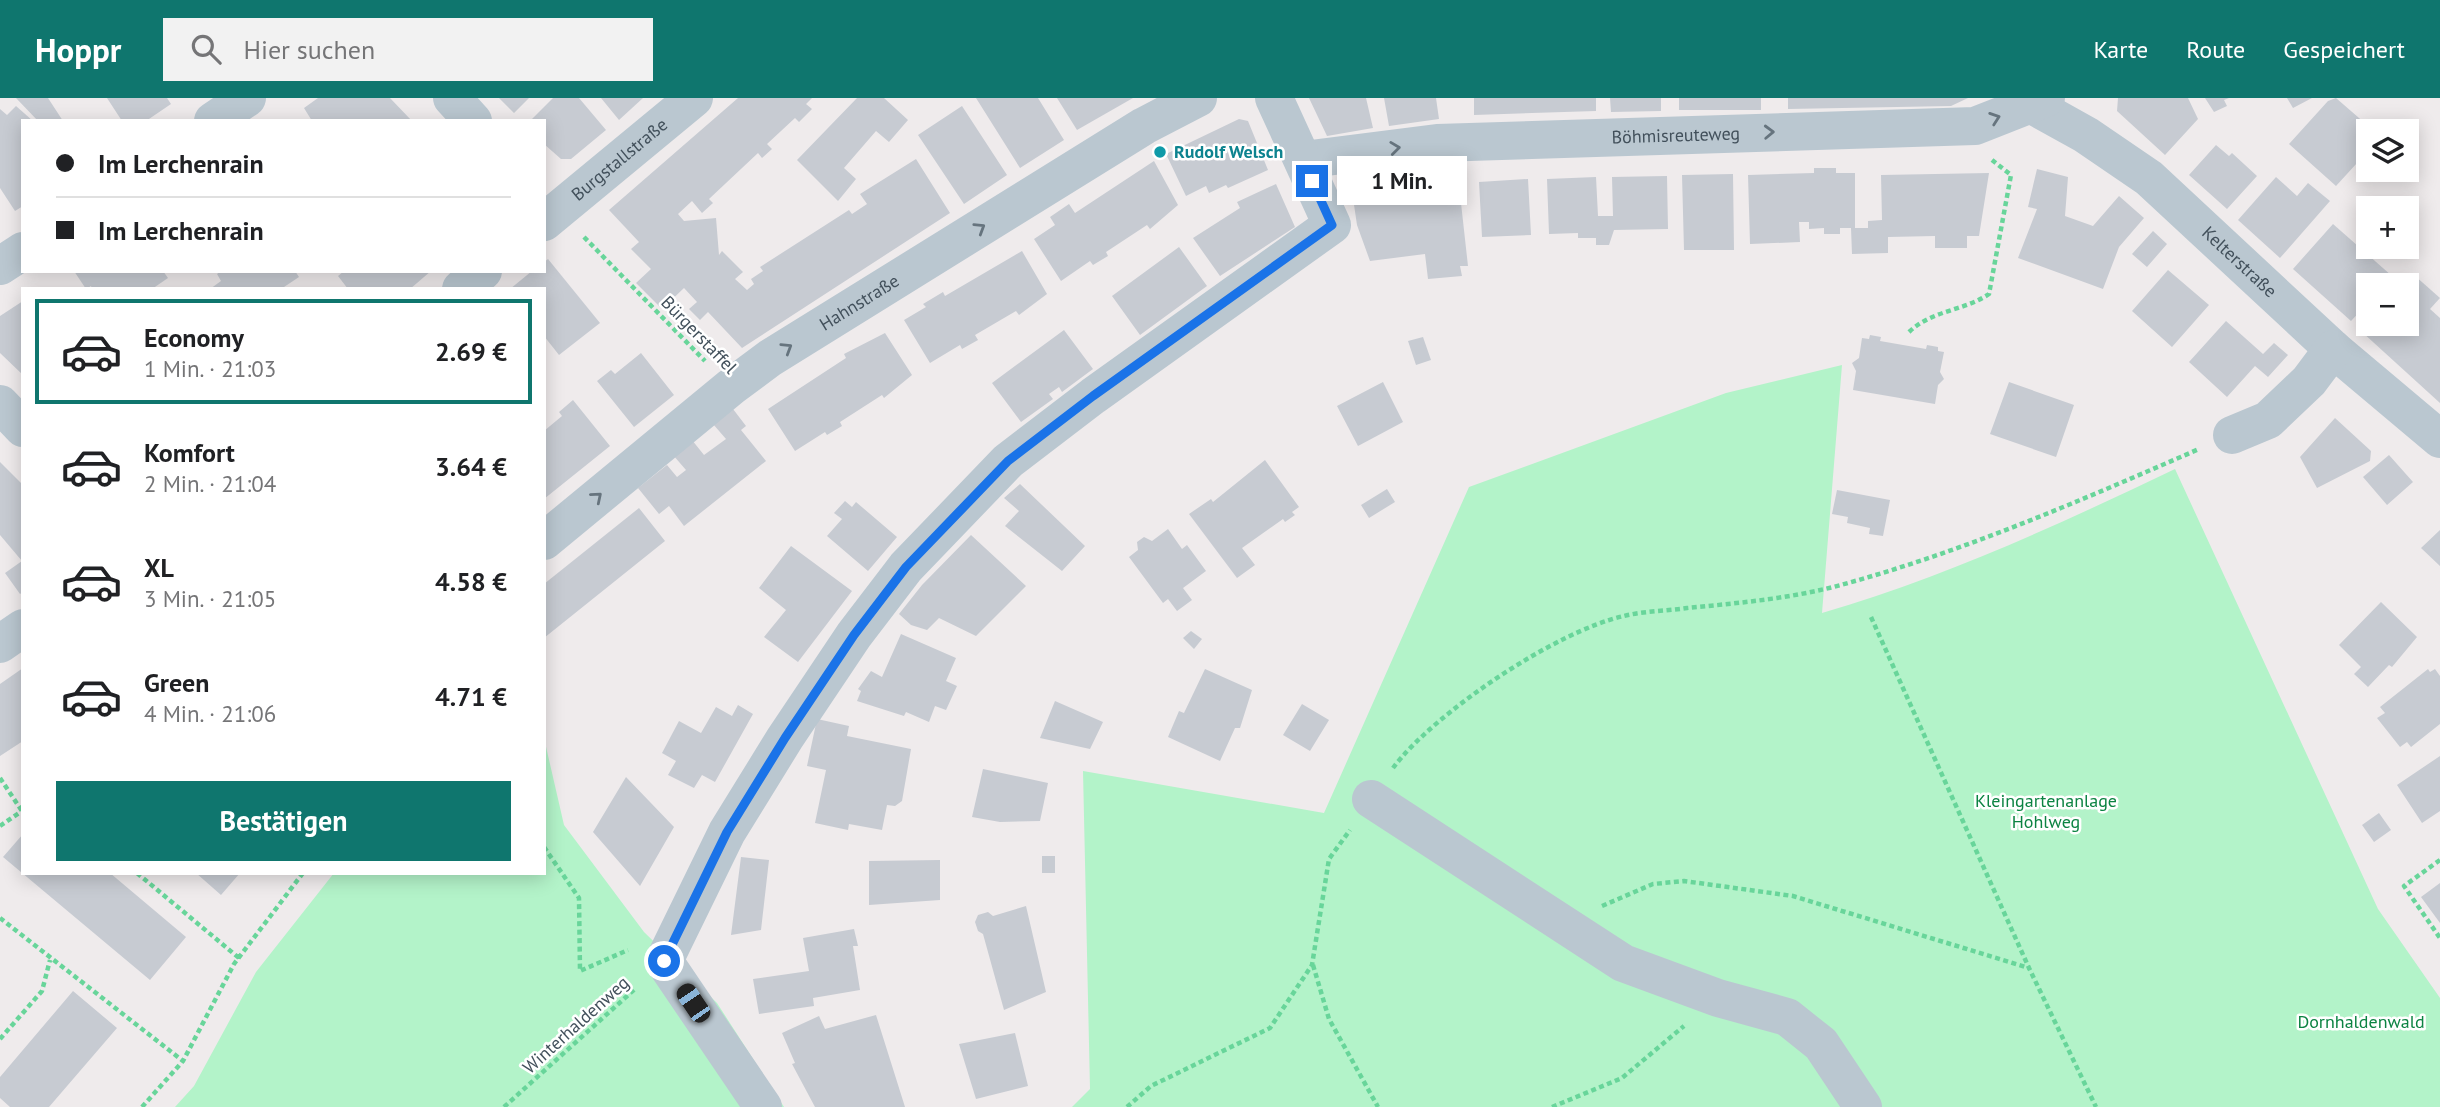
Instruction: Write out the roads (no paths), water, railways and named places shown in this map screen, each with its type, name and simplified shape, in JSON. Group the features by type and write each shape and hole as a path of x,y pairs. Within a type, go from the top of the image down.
{"street":[{"path":"216,119 247,98"},
{"path":"452,98 471,119"},
{"name":"Burgstallstraße","path":"549,210 694,98"},
{"name":"Hahnstraße","path":"546,539 770,358 1121,141 1198,98"},
{"path":"763,1107 664,961 727,832 785,738 854,635 906,567 1008,461 1093,396 1332,225 1274,98"},
{"name":"Böhmisreuteweg","path":"1303,160 1437,143 1975,126 2035,101"},
{"name":"Kelterstraße","path":"2035,101 2149,178 2333,349 2440,439"},
{"path":"0,267 21,252"},
{"path":"463,287 481,273"},
{"path":"2232,435 2268,420 2309,381 2333,349"},
{"path":"0,404 21,426"},
{"path":"0,643 21,629"},
{"path":"1371,799 1623,963 1718,998 1787,1017 1821,1044 1863,1107"}],"place":[{"name":"Rudolf Welsch","path":"1160,152"}],"park label":[{"name":"Kleingartenanlage Hohlweg","path":"2046,811"},
{"name":"Dornhaldenwald","path":"2361,1022"}]}
